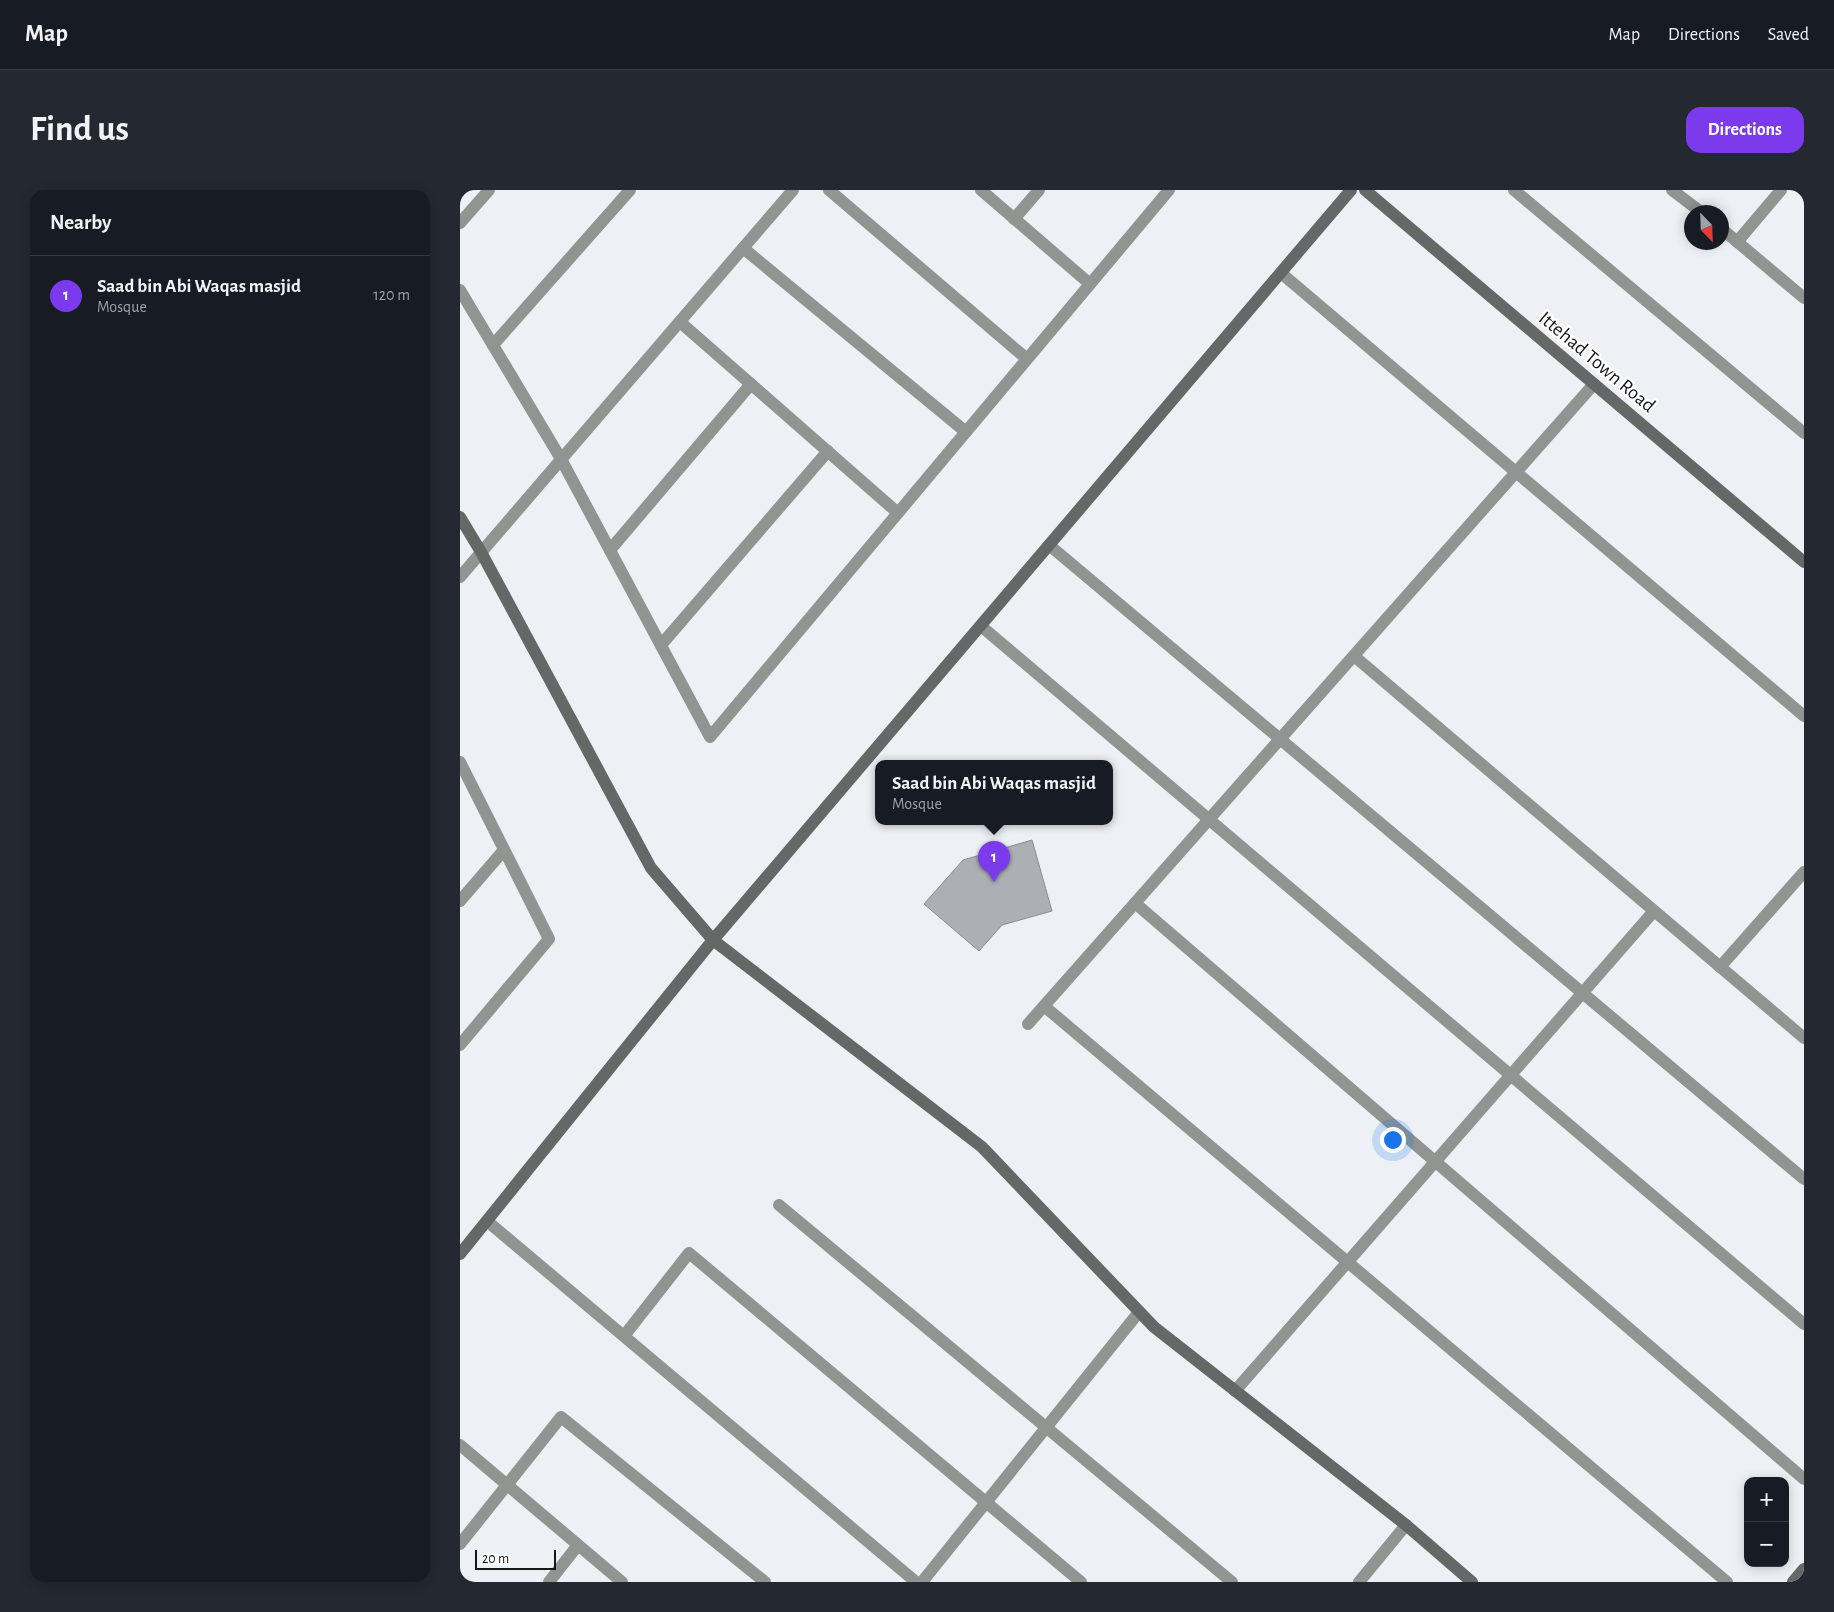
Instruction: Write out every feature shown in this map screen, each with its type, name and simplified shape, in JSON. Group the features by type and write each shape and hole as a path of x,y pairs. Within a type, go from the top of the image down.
{"street":[{"path":"460,223 489,190"},
{"path":"493,345 630,190"},
{"path":"460,577 793,190"},
{"path":"829,190 1027,359"},
{"path":"981,190 1090,284"},
{"path":"1014,219 1039,190"},
{"path":"460,290 561,459 710,737 1169,190"},
{"path":"460,1254 713,940 1351,190"},
{"name":"Ittehad Town Road","path":"1365,190 1804,562"},
{"path":"1514,190 1804,433"},
{"path":"1672,190 1692,205"},
{"path":"1737,242 1781,190"},
{"path":"1729,235 1804,298"},
{"path":"743,248 966,432"},
{"path":"1281,272 1804,716"},
{"path":"680,322 898,513"},
{"path":"610,550 751,384"},
{"path":"1028,1024 1594,384"},
{"path":"661,644 828,451"},
{"path":"460,517 481,552 651,868 713,940 982,1146 1154,1327 1406,1525 1472,1582"},
{"path":"1049,545 1804,1179"},
{"path":"981,626 1804,1324"},
{"path":"1354,656 1720,967 1801,1030"},
{"path":"460,762 549,939 460,1045"},
{"path":"460,901 504,850"},
{"path":"1720,967 1804,872"},
{"path":"1135,903 1804,1479"},
{"path":"1235,1392 1654,911"},
{"path":"1044,1006 1727,1582"},
{"path":"779,1205 1047,1426 1232,1582"},
{"path":"487,1220 916,1582"},
{"path":"624,1336 689,1253 1081,1582"},
{"path":"922,1582 1139,1312"},
{"path":"460,1544 561,1417 765,1582"},
{"path":"460,1445 622,1582"},
{"path":"1359,1582 1406,1525"},
{"path":"549,1582 578,1546"}],"building":[{"path":"1032,840 1052,911 1002,925 979,951 924,904 963,860"}],"place":[{"name":"Saad bin Abi Waqas masjid","path":"994,882"}]}
